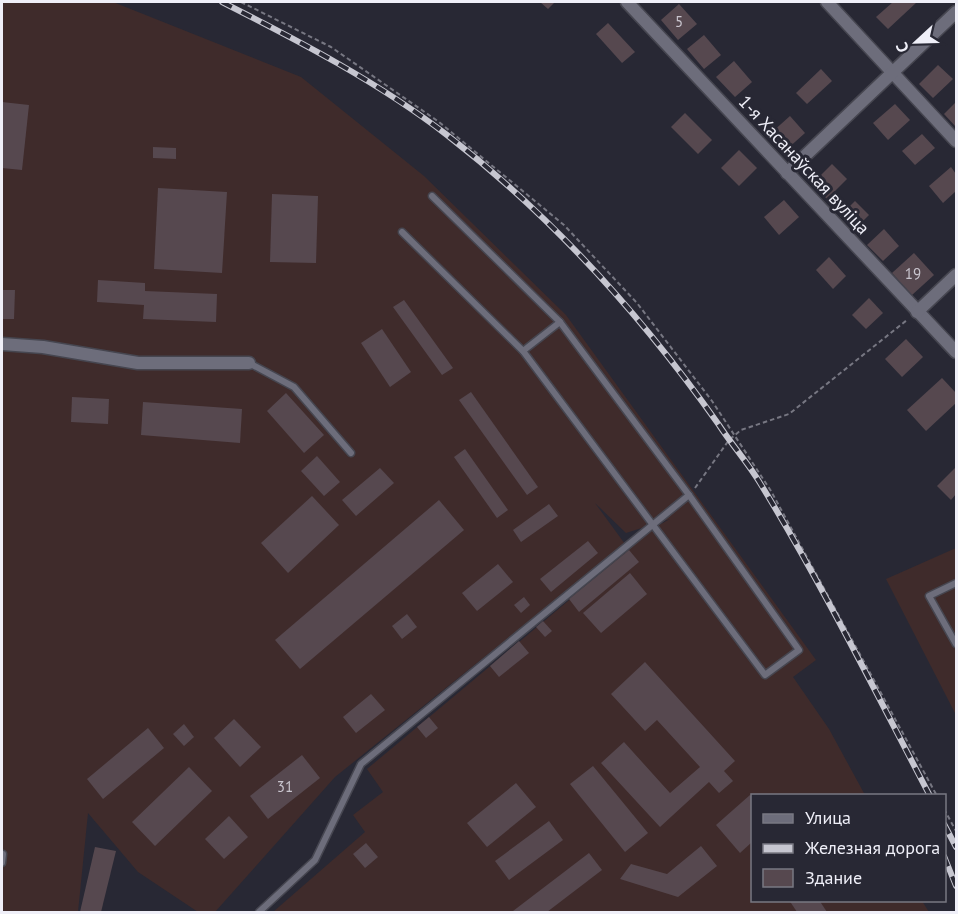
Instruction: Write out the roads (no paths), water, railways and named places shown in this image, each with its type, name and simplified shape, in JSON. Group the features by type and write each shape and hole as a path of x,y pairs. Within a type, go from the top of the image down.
{"street":[{"name":"1-я Хасанаўская вуліца","path":"627,2 957,352"},
{"path":"826,2 957,141"},
{"path":"787,173 957,12"},
{"path":"918,312 957,275"},
{"path":"2,344 43,347 138,363 249,363"}],"lane":[{"path":"402,232 523,351 765,675 799,650 689,495 560,322 432,196"},
{"path":"523,351 560,322"},
{"path":"249,363 294,387 351,453"},
{"path":"259,912 315,860 361,764 689,495"},
{"path":"957,583 929,596 957,644"},
{"path":"2,863 3,854"}],"railway":[{"path":"222,2 309,47 394,97 421,116 486,167 559,234 594,270 659,345 760,483 827,599 929,794"},
{"path":"946,828 956,847"},
{"path":"946,861 956,886"}]}
